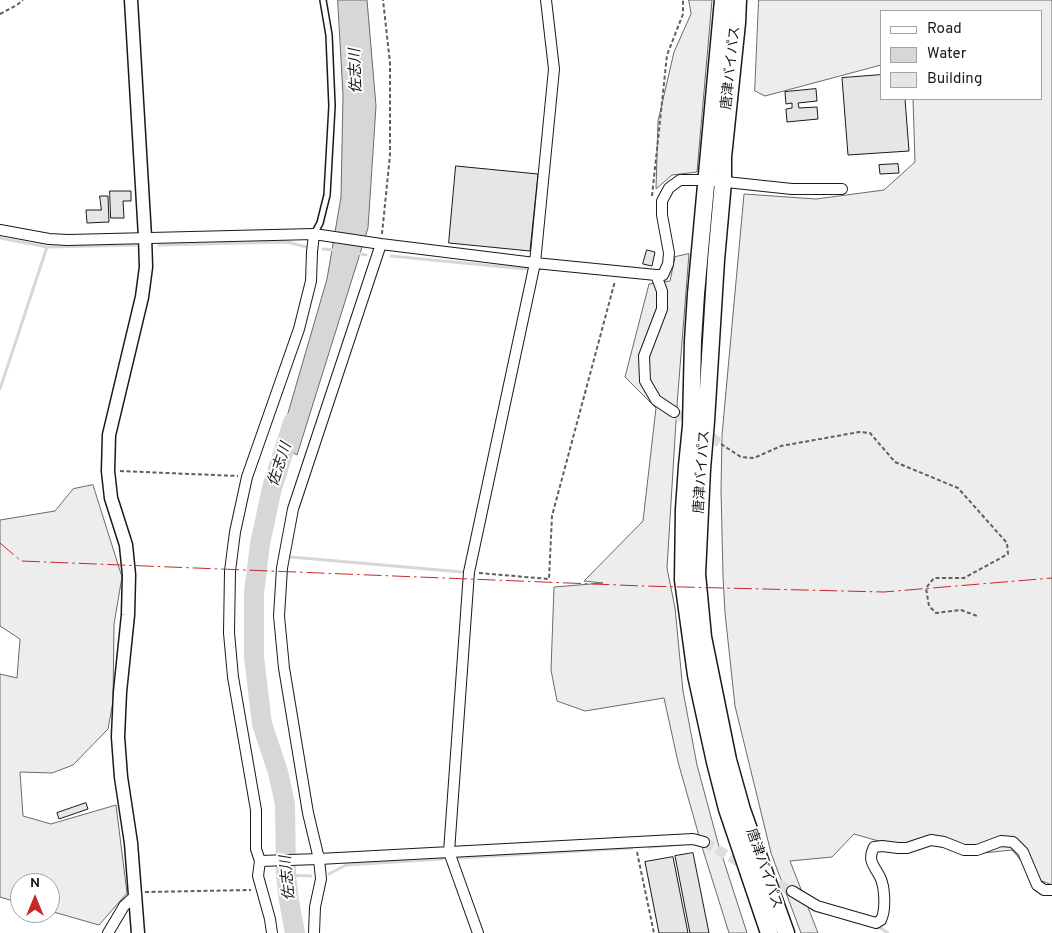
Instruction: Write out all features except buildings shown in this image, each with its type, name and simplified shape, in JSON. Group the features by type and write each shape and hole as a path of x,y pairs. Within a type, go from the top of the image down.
{"highway":[{"name":"唐津バイパス","path":"723,0 715,181 716,260 696,574 703,637 728,760 746,819 786,933"},
{"name":"唐津バイパス","path":"738,0 723,157 715,181 696,294 691,426 684,509 683,580 696,675 715,762 727,809 769,933"}],"street":[{"path":"131,0 146,267 142,297 109,435 108,471 111,498 126,545 129,575 128,615 120,692 118,738 121,777 131,843 138,933"},
{"path":"478,933 448,852 469,572 535,263 554,69 546,0"},
{"path":"0,230 49,239 68,240 314,234 535,263 663,275 668,264 669,252 662,215 662,201 669,188 680,180 792,188 842,189"},
{"path":"272,933 258,876 262,861 256,849 256,810 233,676 229,633 230,571 235,532 247,476 299,329 311,281 314,234"},
{"path":"314,933 315,907 321,879 284,668 279,616 282,568 293,509 381,244"},
{"path":"656,275 662,292 662,309 644,356 645,381 656,400 674,412"},
{"path":"262,861 693,839 704,842"},
{"path":"792,891 817,906 876,923 884,915 881,878 871,861 874,847 907,848 931,840 944,842 964,850 978,850 1001,841 1013,842 1023,852 1037,885 1044,890 1052,890"},
{"path":"108,933 124,906 136,895"}],"lane":[{"path":"314,234 320,224 327,195 332,106 329,35 323,0"}],"path":[{"path":"0,14 17,5 22,0"},
{"path":"381,244 390,155 390,64 383,0"},
{"path":"652,198 667,55 683,14 683,0"},
{"path":"469,572 549,579 552,516 617,271"},
{"path":"721,444 741,457 754,458 781,446 858,432 870,433 895,462 958,488 1007,543 1008,554 964,578 934,578 926,588 929,606 936,612 961,610 976,616"},
{"path":"108,471 247,476"},
{"path":"635,842 654,933"},
{"path":"136,895 145,892 254,890"}],"shaded area":[{"path":"689,0 712,0 697,172 672,175 656,189 658,121 674,52 691,14"},
{"path":"759,0 1052,0 1052,885 1037,879 1012,850 964,855 930,842 903,848 854,834 832,857 790,861 818,933 801,933 771,853 735,706 725,613 721,490 722,435 744,194 816,199 884,190 915,162 913,100 1042,100 1042,10 880,10 880,65 765,96 755,91"},
{"path":"689,254 667,568 675,608 683,691 697,765 718,843 747,933 729,933 678,762 664,698 585,711 557,701 551,670 554,587 603,583 584,581 643,521 656,408 625,377 649,284 670,281 675,257"},
{"path":"93,485 122,577 114,624 113,702 108,729 73,765 52,773 20,772 23,816 51,824 116,805 127,893 99,925 60,914 60,873 10,873 10,900 0,897 0,674 17,678 20,639 0,626 0,520 55,511 73,489"}],"water":[{"path":"338,0 367,0 376,106 368,228 297,455 279,444 327,279 341,197 343,95"}],"waterway":[{"path":"0,238 47,247 136,245"},
{"path":"159,245 288,242 306,247"},
{"path":"0,389 47,247"},
{"path":"323,249 335,250"},
{"path":"356,253 366,255"},
{"path":"391,256 526,269"},
{"name":"佐志川","path":"293,422 272,488 260,544 254,593 254,657 262,724 278,772 285,804 286,875 295,933"},
{"path":"291,557 462,572"},
{"path":"648,847 672,845"},
{"path":"459,858 632,848"},
{"path":"329,874 346,865 442,859"},
{"path":"286,875 311,876"},
{"path":"808,906 815,911 825,913"},
{"path":"879,927 888,933"}],"tunnel":[{"path":"674,412 721,444"},
{"path":"704,842 746,866"},
{"path":"765,877 792,891"}],"power":[{"path":"0,543 21,561 643,586 884,592 1052,578"}]}
